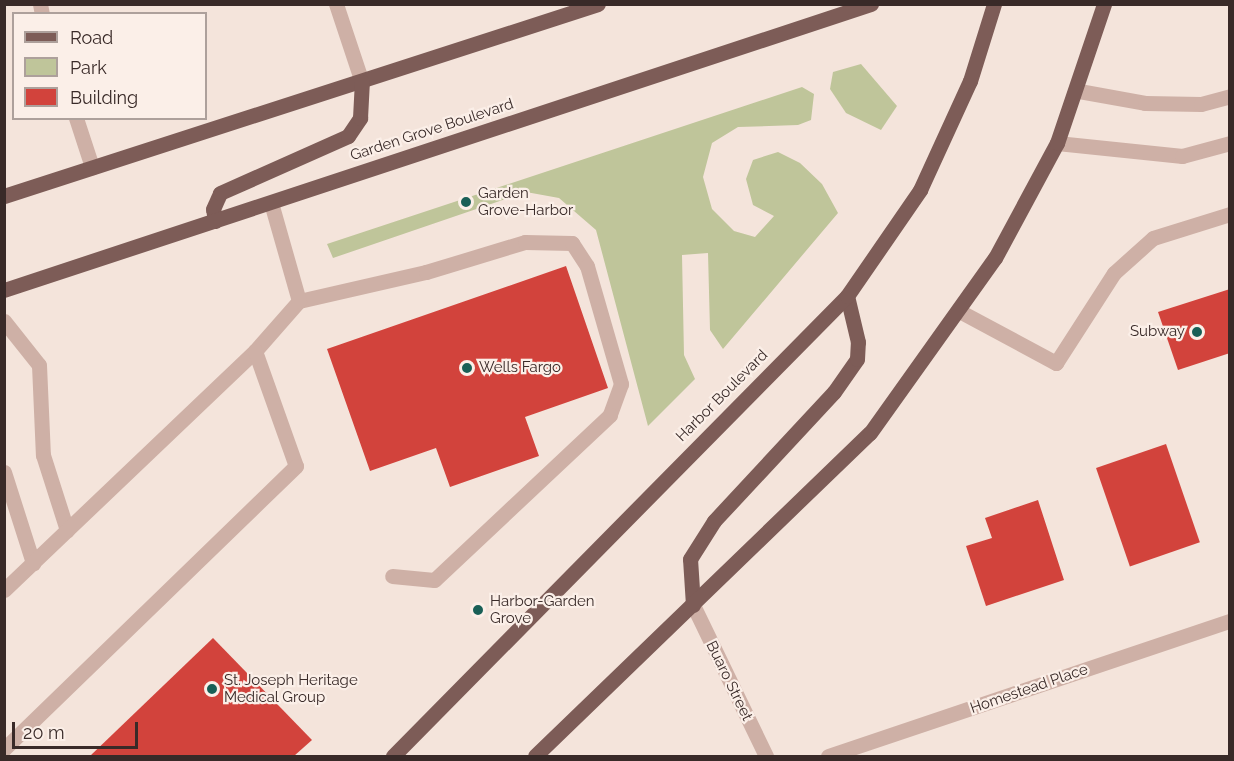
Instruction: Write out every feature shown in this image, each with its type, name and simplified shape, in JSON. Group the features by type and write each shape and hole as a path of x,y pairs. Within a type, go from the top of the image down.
{"main road":[{"path":"4,196 598,4"},
{"name":"Garden Grove Boulevard","path":"4,290 871,4"},
{"name":"Harbor Boulevard","path":"393,756 847,296 920,190 970,81 994,4"},
{"path":"535,756 870,433 961,312 1057,143 1078,90 1104,4"},
{"path":"215,221 213,209 220,192 348,136 360,118 362,82"},
{"path":"693,605 690,559 714,520 834,392 857,359 858,342 847,296"}],"street":[{"path":"336,4 362,82"},
{"path":"1078,90 1145,103 1201,104 1230,96"},
{"path":"77,120 92,167"},
{"path":"1057,143 1182,156 1230,143"},
{"path":"271,203 299,301"},
{"path":"961,312 1056,363 1114,273 1153,238 1230,214"},
{"path":"4,590 255,351 299,301 426,272 525,242 572,243 587,266 621,384 610,415 434,580 392,576"},
{"path":"4,321 39,365 43,455 67,530"},
{"path":"4,749 296,466 255,351"},
{"path":"4,472 33,563"},
{"name":"Buaro Street","path":"693,605 766,756"},
{"name":"Homestead Place","path":"828,756 1230,621"}],"green space":[{"path":"861,64 897,106 881,130 846,113 830,89 833,72"},
{"path":"802,87 814,94 811,120 798,125 738,127 712,143 703,177 712,209 734,231 755,237 774,216 753,205 746,179 753,160 778,152 800,163 822,184 838,213 723,349 710,330 708,253 682,255 684,355 695,379 648,426 596,230 559,198 526,192 333,258 327,244"}],"building":[{"name":"Wells Fargo","path":"566,266 608,388 525,417 539,456 450,487 436,448 370,471 327,349"},
{"name":"Subway","path":"1230,289 1230,353 1178,370 1158,312"},
{"path":"1166,444 1200,542 1130,566 1096,468"},
{"path":"1038,500 1064,580 986,606 966,546 992,538 985,518"},
{"name":"St. Joseph Heritage Medical Group","path":"213,638 312,740 294,756 90,756"}],"place":[{"name":"Garden Grove-Harbor","path":"466,202"},
{"name":"Subway","path":"1197,332"},
{"name":"Wells Fargo","path":"467,368"},
{"name":"Harbor-Garden Grove","path":"478,610"},
{"name":"St. Joseph Heritage Medical Group","path":"212,689"}]}
